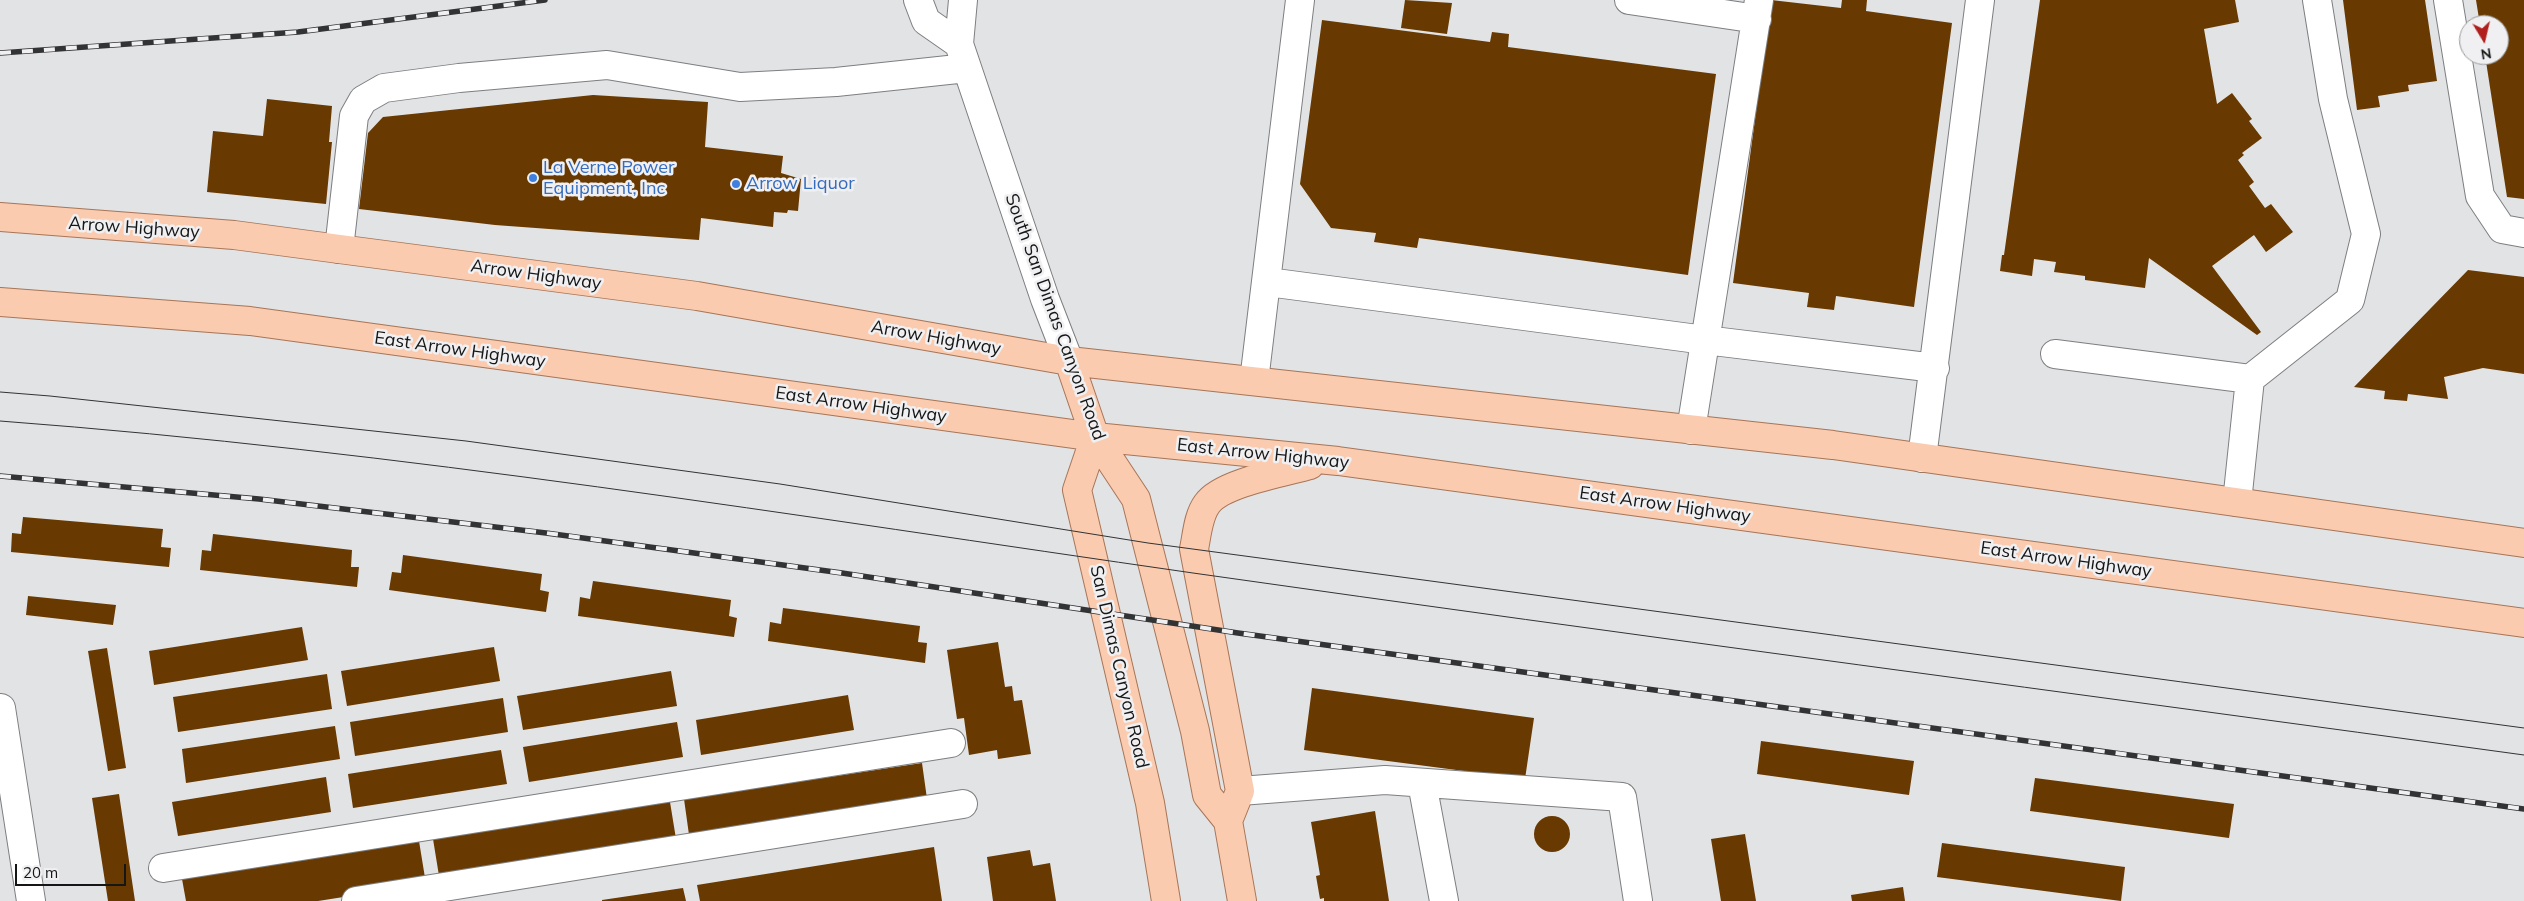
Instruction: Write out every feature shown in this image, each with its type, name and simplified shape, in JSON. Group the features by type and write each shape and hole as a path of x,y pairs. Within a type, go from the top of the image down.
{"main road":[{"name":"Arrow Highway","path":"0,218 234,235 697,296 1069,361"},
{"name":"East Arrow Highway","path":"0,302 250,321 1095,437 1325,460 2524,624"},
{"path":"1069,361 1832,445 2524,543"},
{"name":"South San Dimas Canyon Road","path":"1069,361 1095,437 1136,499 1195,731 1207,795 1228,822 1242,901"},
{"name":"San Dimas Canyon Road","path":"1095,437 1077,490 1150,802 1166,901"},
{"path":"1228,822 1240,791 1194,549 1199,522 1206,504 1222,490 1325,460"}],"street":[{"path":"918,0 926,21 963,56"},
{"name":"South San Dimas Canyon Road","path":"964,0 963,56 1045,299 1069,361"},
{"path":"1254,381 1268,282 1300,0"},
{"path":"1629,0 1758,9 1691,430"},
{"path":"1922,458 1935,368 1980,0"},
{"path":"2055,354 2250,379 2350,300 2366,234 2333,99 2317,0"},
{"path":"2448,0 2480,196 2502,229 2524,233"},
{"path":"339,249 354,116 363,100 384,88 459,78 607,65 740,87 836,82 963,56"},
{"path":"1268,282 1705,340 1935,368"},
{"path":"2237,502 2250,379"},
{"path":"1,708 31,901"},
{"path":"163,868 951,743"},
{"path":"1240,791 1385,780 1622,797 1638,901"},
{"path":"1422,783 1444,901"},
{"path":"356,901 962,804"}],"building":[{"path":"1405,0 1452,3 1447,34 1401,28"},
{"path":"1771,0 1841,8 1842,0 1867,0 1866,11 1952,23 1914,307 1836,296 1834,310 1807,307 1809,293 1733,283"},
{"path":"2040,0 2235,0 2239,22 2204,29 2217,104 2232,93 2252,119 2249,121 2262,138 2242,153 2244,155 2238,160 2254,182 2249,186 2265,208 2271,204 2293,232 2266,252 2254,235 2212,266 2261,332 2257,335 2149,258 2145,288 2085,280 2085,276 2054,272 2056,262 2034,259 2032,276 2000,271 2002,255 2004,255"},
{"path":"2343,0 2425,0 2437,81 2408,85 2409,91 2378,96 2380,107 2357,110"},
{"path":"2476,0 2524,0 2524,199 2507,197 2487,65 2509,65 2509,15 2478,15"},
{"path":"1322,20 1490,42 1492,32 1509,34 1508,47 1716,74 1688,275 1419,238 1417,248 1374,242 1376,233 1331,228 1300,184"},
{"name":"La Verne Power Equipment, Inc","path":"593,95 708,102 705,147 783,156 781,173 801,179 798,211 788,210 787,213 774,212 773,227 701,218 699,240 495,225 359,209 368,133 383,117"},
{"path":"267,99 332,106 329,142 332,142 326,204 207,192 213,131 263,136"},
{"path":"2468,270 2524,277 2524,374 2483,368 2444,377 2448,399 2408,394 2407,401 2384,399 2385,391 2354,387"},
{"path":"23,517 163,529 161,547 171,548 169,567 11,552 12,533 21,534"},
{"path":"213,534 352,550 351,567 359,567 357,587 200,570 202,550 211,551"},
{"path":"403,555 542,574 540,590 549,592 546,612 389,590 392,572 401,573"},
{"path":"593,581 731,600 729,616 737,618 734,637 578,616 580,597 590,599"},
{"path":"28,596 116,605 113,625 26,615"},
{"path":"783,608 920,626 918,642 927,643 925,663 768,641 770,622 781,624"},
{"path":"302,627 308,660 154,685 149,651"},
{"path":"998,642 1005,687 1012,686 1014,701 1022,700 1031,754 998,759 997,750 969,755 964,718 957,719 947,650"},
{"path":"494,647 500,681 347,706 341,671"},
{"path":"107,648 126,768 108,771 88,651"},
{"path":"671,671 677,706 523,730 517,696"},
{"path":"327,674 332,709 178,732 173,697"},
{"path":"1312,688 1534,718 1525,779 1304,750"},
{"path":"848,695 854,730 701,755 696,720"},
{"path":"503,698 508,732 355,756 350,722"},
{"path":"677,722 683,757 529,782 523,747"},
{"path":"335,726 340,759 186,783 182,749"},
{"path":"1761,741 1914,761 1909,795 1757,774"},
{"path":"501,750 507,784 353,808 348,774"},
{"path":"922,763 928,806 690,842 684,799"},
{"path":"326,777 331,812 178,836 172,802"},
{"path":"2035,778 2234,804 2229,838 2030,811"},
{"path":"119,794 135,901 108,901 92,798"},
{"path":"670,802 677,845 440,882 433,839"},
{"path":"1375,811 1389,901 1324,901 1324,898 1320,899 1316,876 1320,875 1311,822"},
{"path":"1552,816 1559,817 1565,821 1569,827 1569,841 1565,847 1559,851 1552,852 1545,851 1539,847 1535,841 1534,834 1535,827 1539,821 1545,817"},
{"path":"1745,834 1756,901 1721,901 1711,839"},
{"path":"419,841 426,884 318,901 186,901 182,879"},
{"path":"1942,843 2125,867 2121,901 1937,877"},
{"path":"934,847 942,901 700,901 697,885"},
{"path":"1030,850 1033,866 1050,863 1056,901 993,901 987,857"},
{"path":"1903,887 1905,901 1852,901 1851,895"},
{"path":"683,888 686,901 602,901 602,900"}],"tram line":[{"path":"0,392 466,441 780,484 1148,543 2524,728"},
{"path":"0,421 299,449 449,467 1193,573 2524,755"}],"railway":[{"path":"0,53 298,32 545,0"},
{"path":"0,476 259,499 546,533 842,573 1238,633 2524,809"}],"place":[{"name":"La Verne Power Equipment, Inc","path":"533,178"},
{"name":"Arrow Liquor","path":"736,184"}]}
